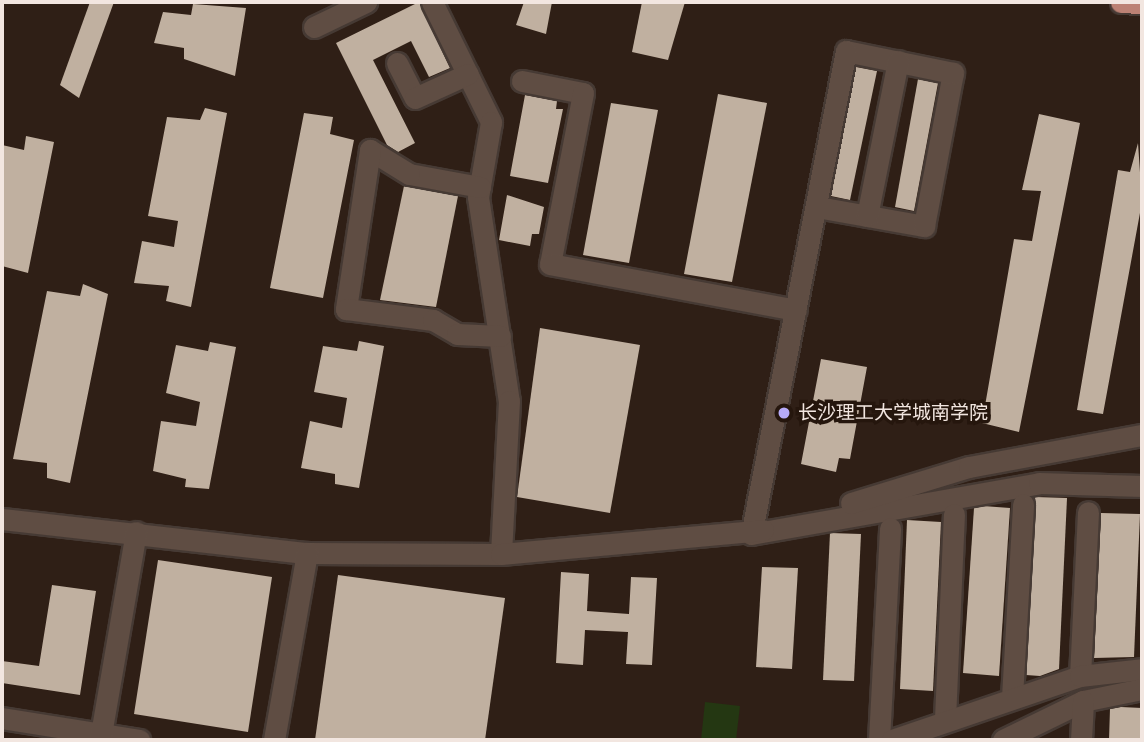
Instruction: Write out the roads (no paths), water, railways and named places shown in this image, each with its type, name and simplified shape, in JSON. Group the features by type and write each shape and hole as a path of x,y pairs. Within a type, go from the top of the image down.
{"main road":[{"path":"1121,2 1142,3"}],"street":[{"path":"314,27 366,2"},
{"path":"432,2 491,122 480,187 509,401 501,554"},
{"path":"751,534 846,51 953,73 924,226 817,207"},
{"path":"867,216 898,61"},
{"path":"397,63 415,98 468,74"},
{"path":"522,81 583,93 550,264 796,310"},
{"path":"480,187 409,174 370,150 346,309 433,320 457,334 500,336"},
{"path":"751,534 970,467 1142,435"},
{"path":"2,519 307,552 501,554 751,534 1039,483 1142,486"},
{"path":"1012,697 1023,503"},
{"path":"1080,676 1088,512"},
{"path":"945,719 954,514"},
{"path":"879,740 890,528"},
{"path":"100,737 136,532"},
{"path":"274,740 307,552"},
{"path":"892,740 945,719 1080,676 1142,669"},
{"path":"1003,740 1083,701 1142,689"},
{"path":"1081,740 1083,701"},
{"path":"2,718 100,737 139,740"}],"place":[{"name":"长沙理工大学城南学院","path":"784,413"}]}
